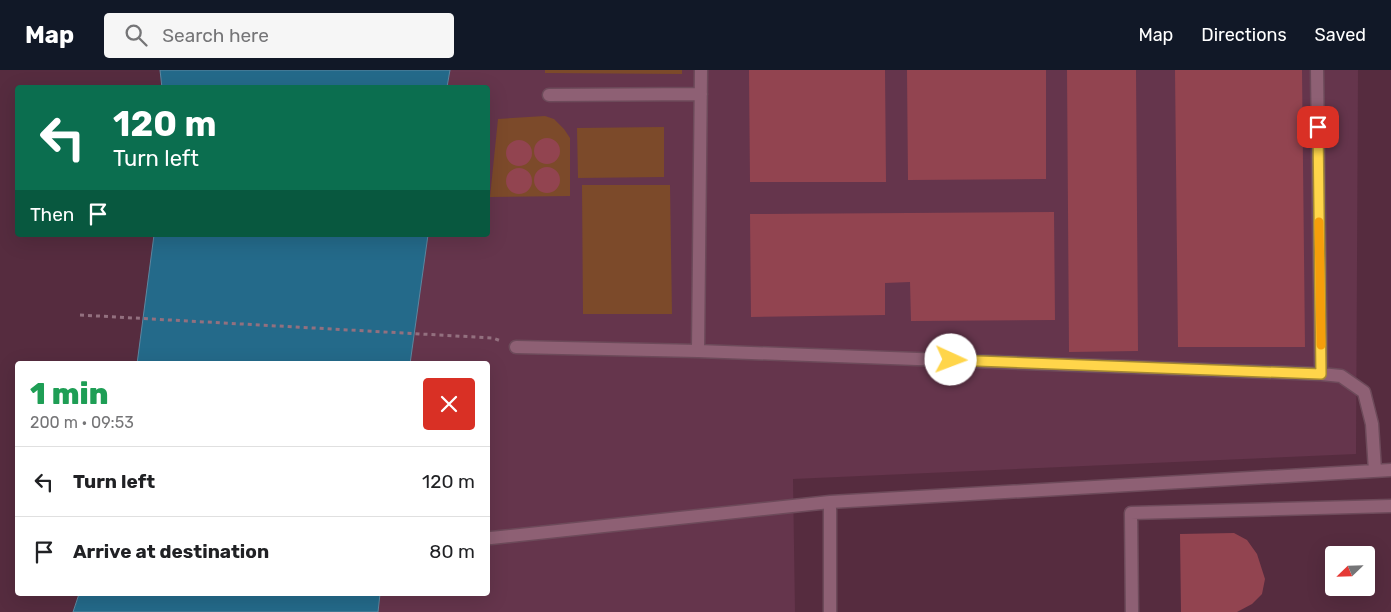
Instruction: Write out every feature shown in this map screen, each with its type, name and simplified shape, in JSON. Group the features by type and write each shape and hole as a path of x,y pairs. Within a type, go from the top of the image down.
{"street":[{"path":"698,351 702,70"},
{"path":"1317,70 1321,374"},
{"path":"549,95 701,94"},
{"path":"516,347 698,351 1341,376 1364,392 1372,424 1375,471"},
{"path":"491,538 830,502 1391,470"},
{"path":"830,502 830,612"},
{"path":"1132,612 1131,513 1391,506"}],"path":[{"path":"80,315 493,338 516,347"}],"shaded area":[{"path":"450,70 1358,70 1356,454 793,479 795,612 378,612 380,596 490,596 490,361 410,361 428,237 490,237 490,85 447,85"},
{"path":"545,70 682,70 682,74 545,73"},
{"path":"545,116 554,119 570,138 570,196 490,197 498,119"},
{"path":"664,127 664,177 578,178 577,128"},
{"path":"582,185 670,185 672,314 583,314"}],"water":[{"path":"160,70 450,70 447,85 162,85"},
{"path":"154,237 428,237 410,361 137,361"},
{"path":"78,596 380,596 378,612 73,612"}],"building":[{"path":"749,70 885,70 886,182 750,182"},
{"path":"907,70 1046,70 1046,179 908,180"},
{"path":"1067,70 1136,70 1138,351 1069,352"},
{"path":"1175,70 1302,70 1305,347 1178,347"},
{"path":"547,138 556,142 560,151 556,160 547,164 538,160 534,151 538,142"},
{"path":"519,140 528,144 532,153 528,162 519,166 510,162 506,153 510,144"},
{"path":"547,167 556,171 560,180 556,189 547,193 538,189 534,180 538,171"},
{"path":"519,168 528,172 532,181 528,190 519,194 510,190 506,181 510,172"},
{"path":"1054,212 1055,320 911,321 910,282 885,283 885,315 751,317 750,214"},
{"path":"1234,533 1247,540 1257,554 1265,579 1262,594 1252,604 1237,612 1181,612 1180,534"}],"slow traffic":[{"path":"1319,222 1321,345"}],"route":[{"path":"951,360 1321,374 1318,127"}]}
